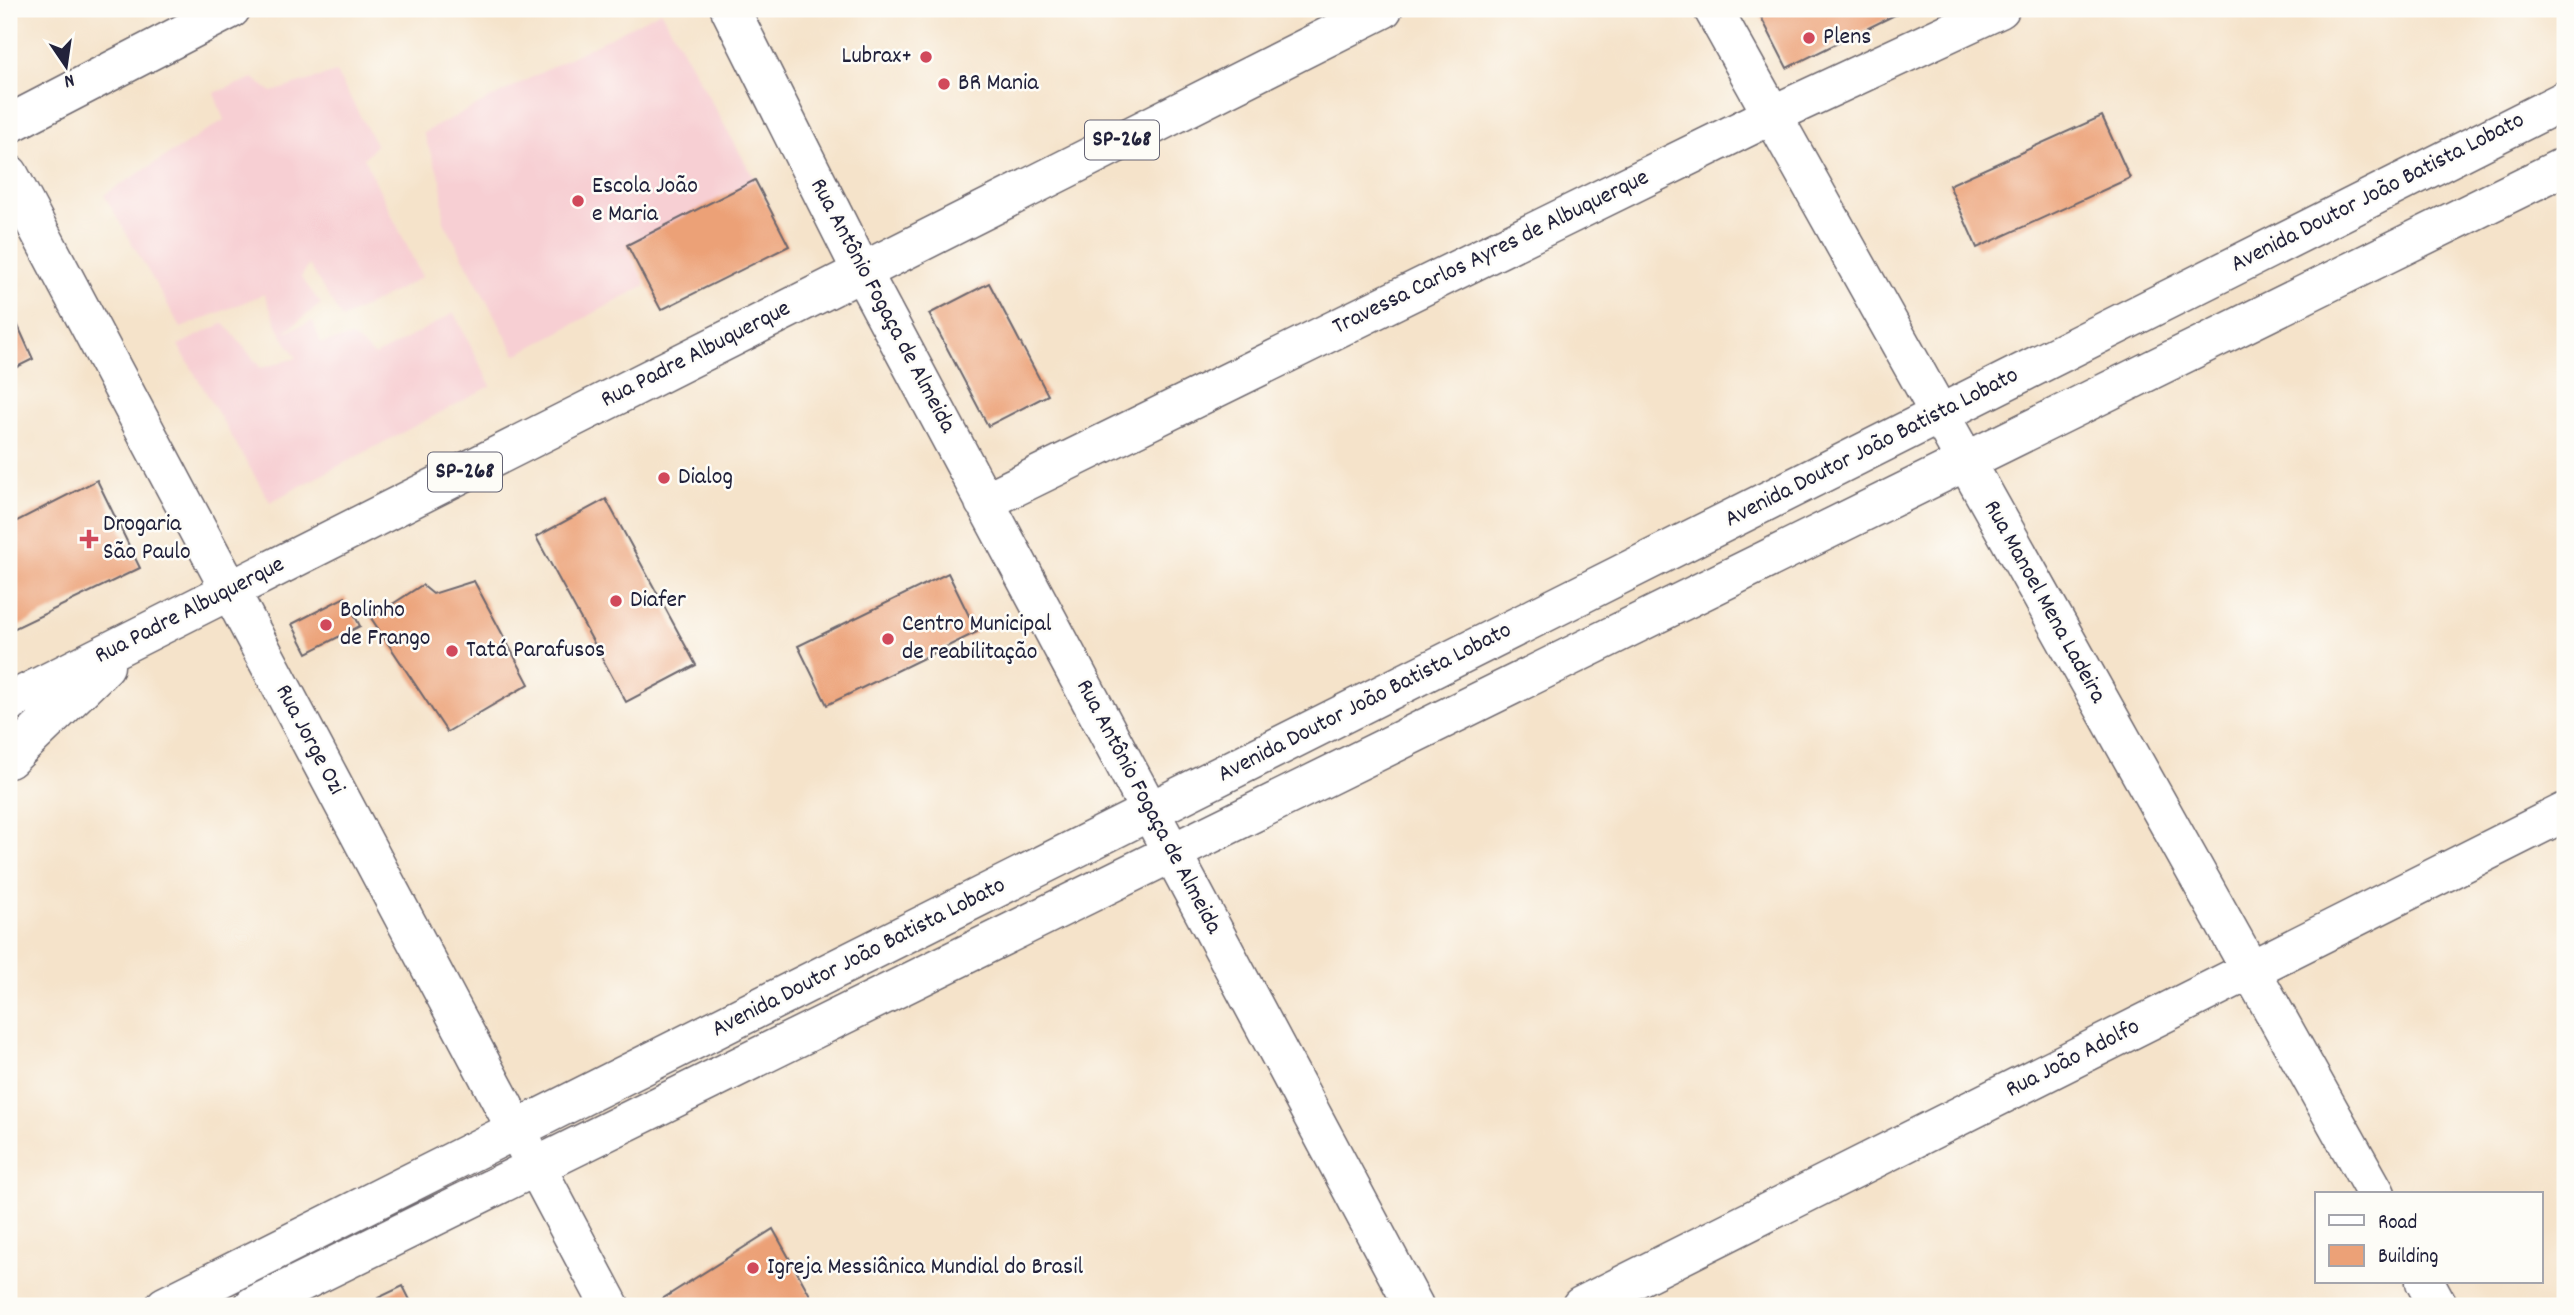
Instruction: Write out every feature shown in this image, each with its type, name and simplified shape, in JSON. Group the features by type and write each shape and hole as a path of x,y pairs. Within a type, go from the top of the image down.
{"street":[{"path":"9,124 232,9"},
{"name":"Rua Antônio Fogaça de Almeida","path":"730,9 862,272 1414,1306"},
{"name":"Rua Padre Albuquerque","path":"9,702 1383,9"},
{"name":"Rua Manoel Mena Ladeira","path":"1713,9 2375,1192"},
{"name":"Travessa Carlos Ayres de Albuquerque","path":"984,502 1772,115 2000,9"},
{"name":"Avenida Doutor João Batista Lobato","path":"165,1306 2565,100"},
{"name":"Avenida Doutor João Batista Lobato","path":"253,1306 2565,166"},
{"name":"Rua Jorge Ozi","path":"9,174 610,1306"},
{"name":"SP-268","path":"9,759 132,640"},
{"name":"Rua João Adolfo","path":"1581,1306 2565,812"},
{"path":"2426,1284 2438,1306"}],"shaded area":[{"name":"Escola João e Maria","path":"661,11 755,180 627,245 646,285 516,355 444,222 441,180 423,133"},
{"path":"336,72 376,145 364,158 422,277 342,319 309,265 301,277 321,304 284,332 313,321 321,343 352,337 375,356 454,313 491,386 270,502 178,345 224,323 261,368 297,358 281,334 264,294 181,328 104,195 224,120 214,93 253,78 272,92"}],"building":[{"name":"Plens","path":"1757,9 1907,9 1787,68"},
{"path":"2102,116 2130,178 1977,248 1949,185"},
{"path":"755,180 789,246 661,310 627,245"},
{"path":"989,283 1048,395 988,426 929,314"},
{"path":"9,306 33,359 9,371"},
{"path":"97,480 140,568 9,631 9,525"},
{"name":"Diafer","path":"606,499 696,665 626,702 536,537"},
{"name":"Centro Municipal de reabilitação","path":"948,573 977,632 827,705 798,646"},
{"name":"Tatá Parafusos","path":"474,581 529,684 447,732 371,618 422,585 433,594"},
{"name":"Bolinho de Frango","path":"345,597 360,626 307,653 292,624"},
{"name":"Igreja Messiânica Mundial do Brasil","path":"773,1229 816,1306 651,1306"},
{"path":"403,1286 413,1306 382,1306 378,1298"}],"place":[{"name":"Plens","path":"1809,38"},
{"name":"Lubrax+","path":"926,57"},
{"name":"BR Mania","path":"944,84"},
{"name":"Escola João e Maria","path":"578,201"},
{"name":"Dialog","path":"664,478"},
{"name":"Drogaria São Paulo","path":"89,539"},
{"name":"Diafer","path":"616,601"},
{"name":"Bolinho de Frango","path":"326,625"},
{"name":"Centro Municipal de reabilitação","path":"888,639"},
{"name":"Tatá Parafusos","path":"452,651"},
{"name":"Igreja Messiânica Mundial do Brasil","path":"753,1268"}]}
